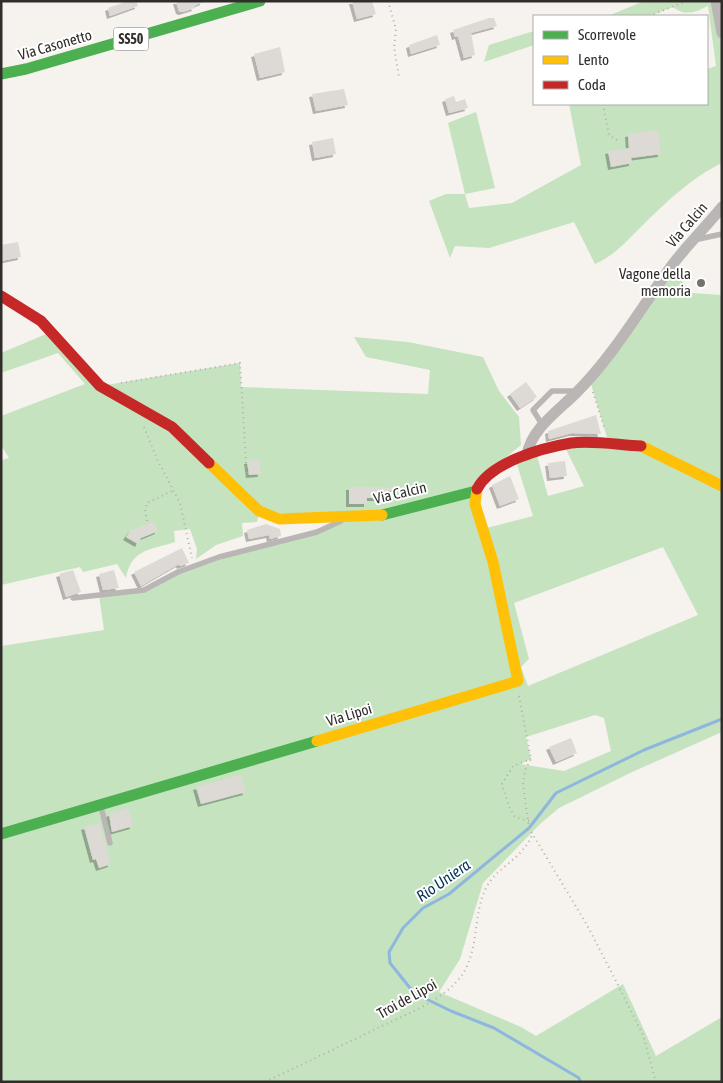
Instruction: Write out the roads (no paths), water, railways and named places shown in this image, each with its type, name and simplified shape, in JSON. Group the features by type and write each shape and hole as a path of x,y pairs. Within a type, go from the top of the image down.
{"street":[{"name":"Via Casonetto","path":"1,74 26,70 260,1"},
{"path":"716,1 722,32"},
{"path":"1,82 26,70"},
{"name":"Via Calcin","path":"527,455 528,444 590,378 635,322 670,268 722,207"},
{"name":"Via Calcin","path":"1,296 41,321 100,386 172,428 259,511 279,520 335,515 390,514 455,494 476,491"},
{"path":"476,491 482,479 515,458 572,443 642,446 722,486"},
{"name":"Via Lipoi","path":"1,834 518,681 493,562 475,504 476,491"}],"lane":[{"path":"694,240 722,234"},
{"path":"543,426 532,410 552,391 578,391"},
{"path":"73,598 144,590 194,566 219,557 317,532 350,516"},
{"path":"100,805 110,843"}],"waterway":[{"name":"Rio Uniera","path":"580,1082 579,1078 494,1028 451,1011 414,993 390,963 389,952 403,928 423,908 449,894 529,828 556,793 644,750 722,719"}],"place":[{"name":"Vagone della memoria","path":"701,283"}]}
